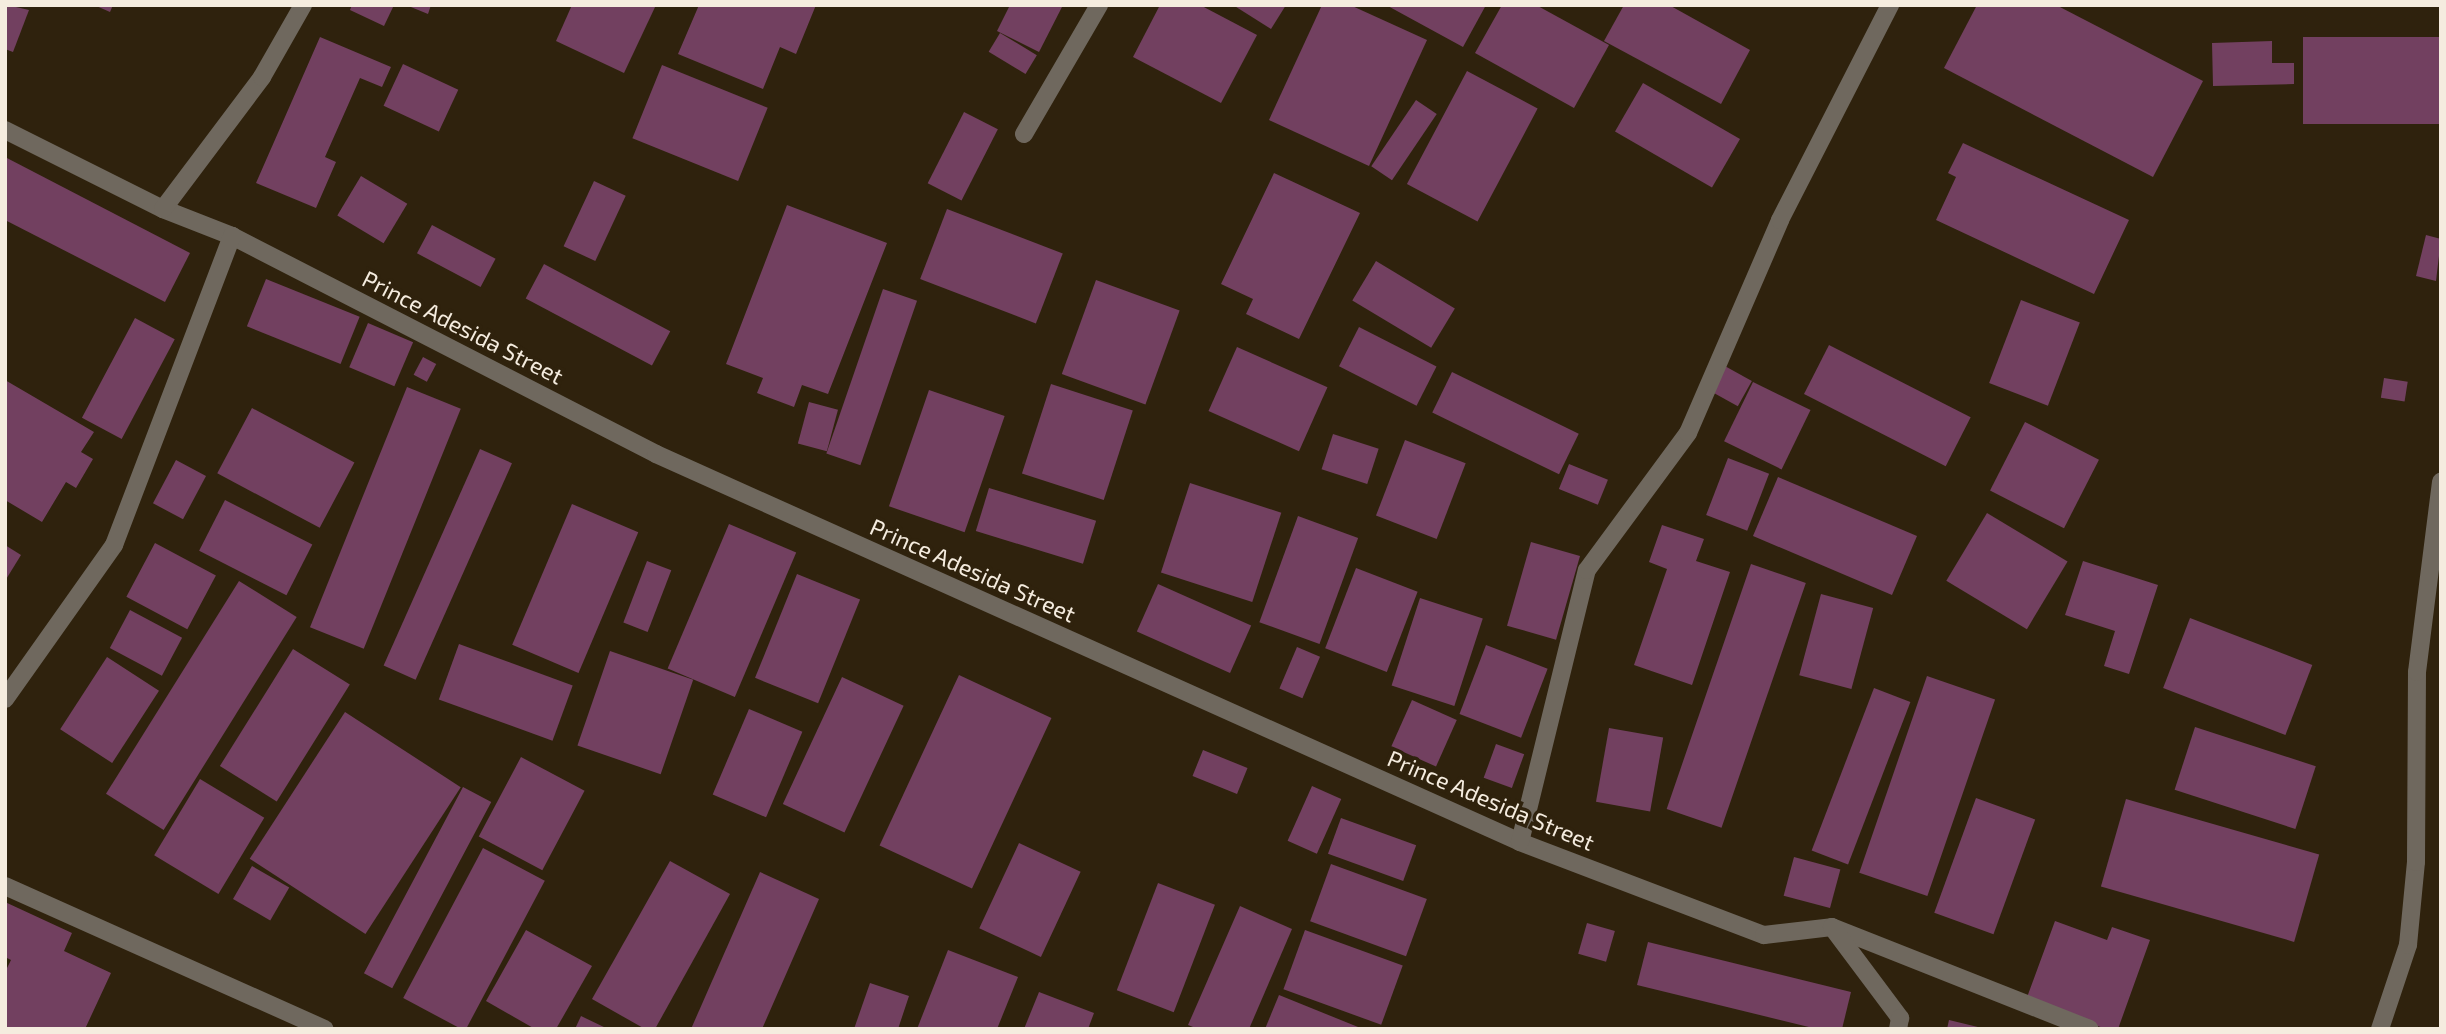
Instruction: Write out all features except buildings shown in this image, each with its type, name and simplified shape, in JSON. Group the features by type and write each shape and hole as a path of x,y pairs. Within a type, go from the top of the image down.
{"street":[{"path":"163,209 262,78 303,5"},
{"path":"1024,134 1099,5"},
{"path":"1520,842 1587,570 1688,433 1780,220 1890,5"},
{"name":"Prince Adesida Street","path":"5,130 163,209 232,236 656,454 1520,842 1764,935 1832,927"},
{"path":"5,699 114,545 232,236"},
{"path":"2380,1029 2408,946 2416,862 2417,672 2433,606 2441,482"},
{"path":"5,886 325,1029"},
{"path":"1832,927 1900,1018 1898,1029"},
{"path":"1832,927 2089,1029"}]}
